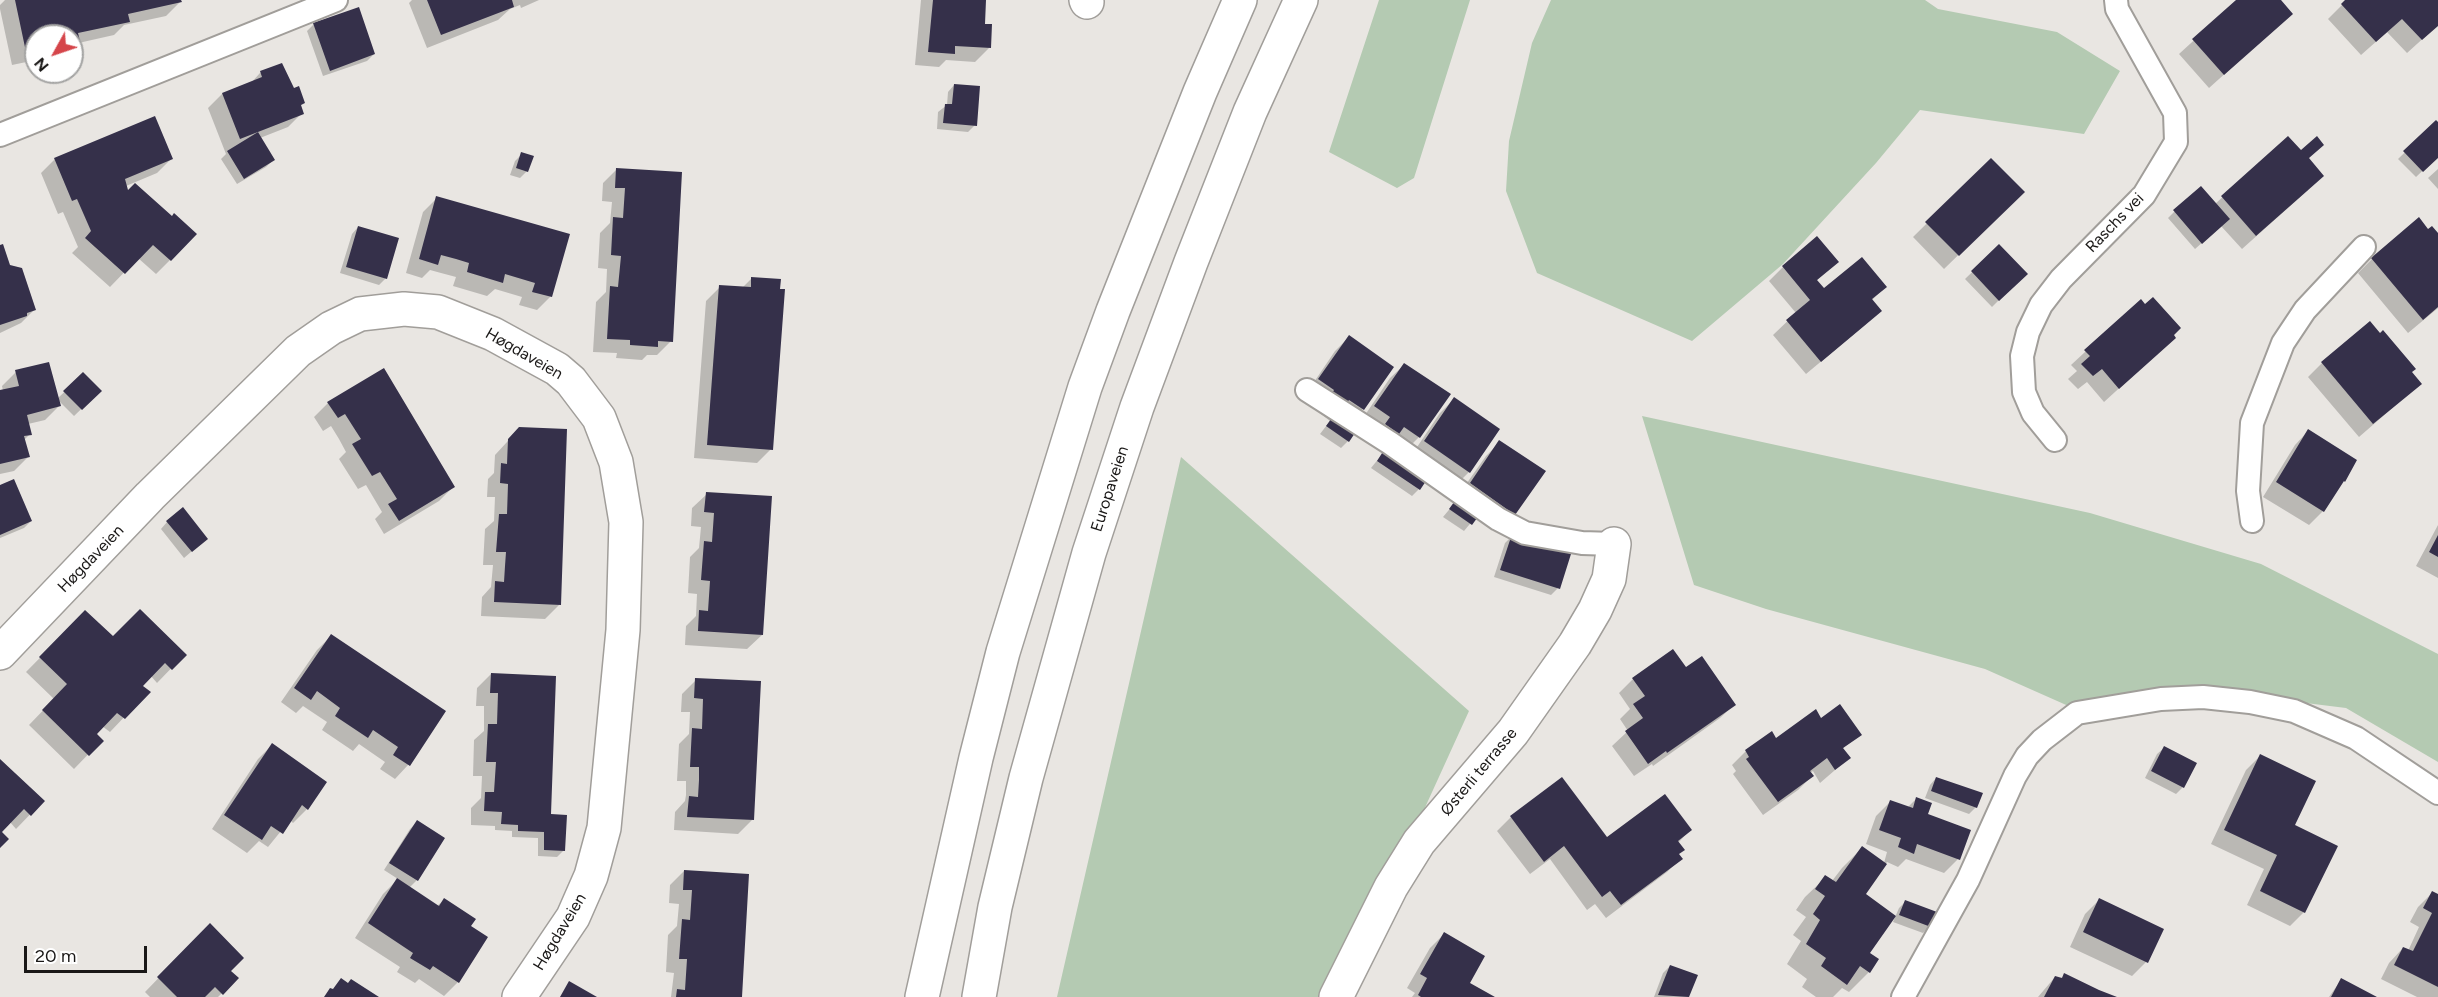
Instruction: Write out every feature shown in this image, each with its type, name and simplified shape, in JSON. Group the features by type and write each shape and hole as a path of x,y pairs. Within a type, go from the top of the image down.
{"main road":[{"path":"922,997 970,781 1001,663 1085,387 1195,104 1240,0"},
{"name":"Europaveien","path":"979,997 995,907 1026,778 1089,553 1137,407 1191,262 1250,112 1301,0"},
{"name":"Høgdaveien","path":"0,653 150,496 298,351 331,328 360,314 405,309 438,312 493,334 557,369 571,381 599,418 616,462 626,522 623,630 604,828 591,876 573,917 519,997"},
{"name":"Østerli terrasse","path":"1336,997 1391,887 1419,842 1513,732 1575,644 1595,610 1609,579 1614,544"}],"lane":[{"path":"0,135 336,0"},
{"name":"Raschs vei","path":"2055,440 2033,413 2024,392 2022,356 2028,332 2041,305 2061,279 2144,195 2176,142 2175,113 2117,9 2116,0"},
{"path":"2252,521 2248,491 2252,423 2283,343 2305,310 2364,247"},
{"path":"1306,390 1390,443 1498,519 1525,533 1582,543 1614,544"},
{"path":"1903,997 1968,880 2015,776 2027,756 2042,740 2077,713 2161,699 2203,698 2250,702 2294,711 2356,738 2438,793"}],"green space":[{"path":"1379,0 1470,0 1414,178 1397,188 1329,152"},
{"path":"1551,0 1925,0 1938,9 2057,32 2120,71 2084,134 1920,110 1876,163 1783,264 1692,341 1537,273 1506,191 1509,141 1532,43"},
{"path":"1642,416 2090,513 2261,564 2438,654 2438,762 2346,708 2185,688 2082,712 1985,669 1766,609 1694,585"},
{"path":"1181,457 1469,711 1371,926 1342,997 1057,997"}],"building":[{"path":"15,0 181,0 182,2 128,14 130,22 84,32 84,24 24,24 24,43"},
{"path":"427,0 512,0 514,7 441,35"},
{"path":"933,0 986,0 985,24 992,24 991,48 955,46 955,54 928,52"},
{"path":"2236,0 2281,0 2293,14 2224,75 2192,39"},
{"path":"2345,0 2438,0 2438,26 2422,40 2402,19 2376,42 2341,4"},
{"path":"359,7 375,54 330,71 313,23"},
{"path":"282,63 294,88 299,86 305,103 301,105 304,114 240,139 222,93 262,77 260,71"},
{"path":"954,84 980,86 977,126 943,123 945,104 952,104"},
{"path":"155,116 173,159 125,179 128,190 135,183 172,216 174,213 197,234 171,261 153,245 125,274 85,238 91,231 77,199 72,201 54,158"},
{"path":"2436,120 2438,122 2438,158 2423,172 2403,151"},
{"path":"258,132 275,160 244,179 227,151"},
{"path":"2288,136 2301,150 2317,136 2324,145 2309,158 2324,176 2256,236 2221,196"},
{"path":"521,152 534,156 528,172 516,168"},
{"path":"1991,158 2025,192 1959,256 1925,222"},
{"path":"616,168 682,172 673,342 658,341 658,347 630,345 630,340 607,339 610,286 618,287 621,256 611,255 613,217 623,218 625,188 615,188"},
{"path":"2201,186 2230,219 2202,244 2173,210"},
{"path":"436,196 570,234 552,297 532,292 535,283 505,274 503,283 467,272 469,263 456,259 441,255 438,265 419,259"},
{"path":"2419,217 2428,229 2432,226 2438,233 2438,307 2423,320 2371,258"},
{"path":"358,226 399,238 387,279 346,267"},
{"path":"1817,236 1839,262 1817,280 1824,288 1862,257 1887,287 1872,299 1882,311 1821,362 1786,320 1810,300 1782,266"},
{"path":"3,244 10,265 22,268 36,310 27,313 27,316 0,325 0,245"},
{"path":"1999,244 2028,274 1999,301 1971,271"},
{"path":"751,277 781,279 780,289 785,289 773,450 707,445 719,285 751,287"},
{"path":"2153,297 2181,328 2174,335 2176,338 2119,389 2102,369 2093,376 2081,364 2090,356 2084,350 2141,299 2145,304"},
{"path":"2370,321 2380,333 2383,330 2416,369 2412,372 2422,384 2373,424 2321,362"},
{"path":"1349,335 1394,367 1364,410 1349,400 1344,407 1330,397 1334,390 1318,379"},
{"path":"49,362 61,406 27,415 32,435 24,436 30,457 0,464 0,390 19,386 15,370"},
{"path":"1404,363 1451,394 1420,438 1404,427 1399,434 1385,424 1390,417 1374,406"},
{"path":"384,368 455,487 399,521 388,504 397,499 380,472 372,476 352,444 361,439 345,414 338,418 327,402"},
{"path":"83,372 102,391 82,410 63,391"},
{"path":"1454,397 1500,429 1470,473 1424,441"},
{"path":"1334,415 1357,430 1349,442 1326,426"},
{"path":"519,427 567,429 561,605 494,602 495,581 504,582 506,552 496,552 499,514 507,514 508,484 500,483 501,463 507,464 508,439"},
{"path":"2308,429 2357,460 2324,512 2276,482"},
{"path":"1499,440 1546,471 1515,515 1470,483"},
{"path":"1384,450 1428,478 1420,490 1377,461"},
{"path":"14,479 32,521 0,535 0,485"},
{"path":"706,492 772,496 763,635 698,631 699,610 708,611 710,581 701,580 704,541 712,542 714,513 704,512"},
{"path":"1457,498 1480,514 1472,525 1449,509"},
{"path":"183,507 208,539 192,552 166,521"},
{"path":"1512,534 1571,554 1560,589 1500,570"},
{"path":"2438,535 2438,557 2429,552"},
{"path":"140,609 187,655 172,670 165,663 143,686 151,692 125,719 117,713 97,734 104,741 89,756 42,710 67,684 39,657 85,610 113,636"},
{"path":"331,634 446,711 410,766 393,755 398,747 373,730 368,738 335,716 340,708 317,691 311,700 294,688"},
{"path":"1673,649 1686,667 1702,656 1736,705 1648,764 1625,731 1643,718 1633,704 1645,696 1632,678"},
{"path":"491,673 556,676 551,814 567,815 565,851 544,850 544,832 518,831 518,825 501,824 502,812 484,811 485,792 494,792 496,762 486,762 488,724 497,724 498,693 490,693"},
{"path":"695,678 761,681 754,820 687,817 689,796 698,797 699,780 699,767 690,767 692,728 702,729 703,699 694,698"},
{"path":"1840,704 1862,735 1843,748 1851,758 1835,770 1827,758 1810,771 1814,776 1778,802 1746,759 1749,757 1745,750 1772,731 1776,738 1816,709 1821,718"},
{"path":"272,743 327,782 308,810 302,805 283,834 271,826 262,840 224,815"},
{"path":"2164,746 2197,763 2184,788 2151,771"},
{"path":"2260,754 2316,781 2295,825 2338,846 2305,913 2260,891 2277,855 2224,830"},
{"path":"0,759 45,801 31,816 24,809 2,832 9,839 0,848"},
{"path":"1562,777 1607,837 1665,794 1692,830 1678,841 1685,850 1679,854 1683,859 1621,905 1610,891 1602,897 1564,846 1544,862 1510,816"},
{"path":"1936,777 1983,793 1977,808 1931,791"},
{"path":"1916,797 1932,803 1928,814 1971,830 1960,860 1917,844 1914,854 1898,847 1901,838 1879,830 1890,800 1913,808"},
{"path":"417,820 445,838 418,881 389,863"},
{"path":"1862,846 1887,864 1866,894 1896,916 1870,953 1879,959 1870,973 1860,966 1847,985 1821,966 1826,958 1806,944 1820,920 1813,914 1825,896 1815,889 1825,875 1836,882"},
{"path":"684,870 749,874 742,997 676,997 677,989 685,990 687,959 679,959 682,919 690,920 692,890 683,890"},
{"path":"397,878 439,906 444,898 476,919 471,926 488,937 459,983 433,966 430,970 410,958 413,953 368,923"},
{"path":"2432,891 2438,894 2438,987 2394,965 2403,947 2413,951 2432,913 2423,908"},
{"path":"2099,898 2164,929 2148,963 2083,932"},
{"path":"1905,900 1937,912 1931,927 1899,915"},
{"path":"210,923 244,958 231,971 239,978 223,995 215,987 205,997 177,997 157,977"},
{"path":"1444,932 1485,956 1470,983 1495,997 1421,997 1418,995 1427,978 1420,974"},
{"path":"1670,965 1698,975 1689,997 1658,995"},
{"path":"2064,973 2117,997 2044,997 2055,976 2062,978"},
{"path":"341,978 348,983 351,979 379,997 324,997"},
{"path":"2341,978 2377,997 2331,997"},
{"path":"569,981 597,997 560,997"}]}
